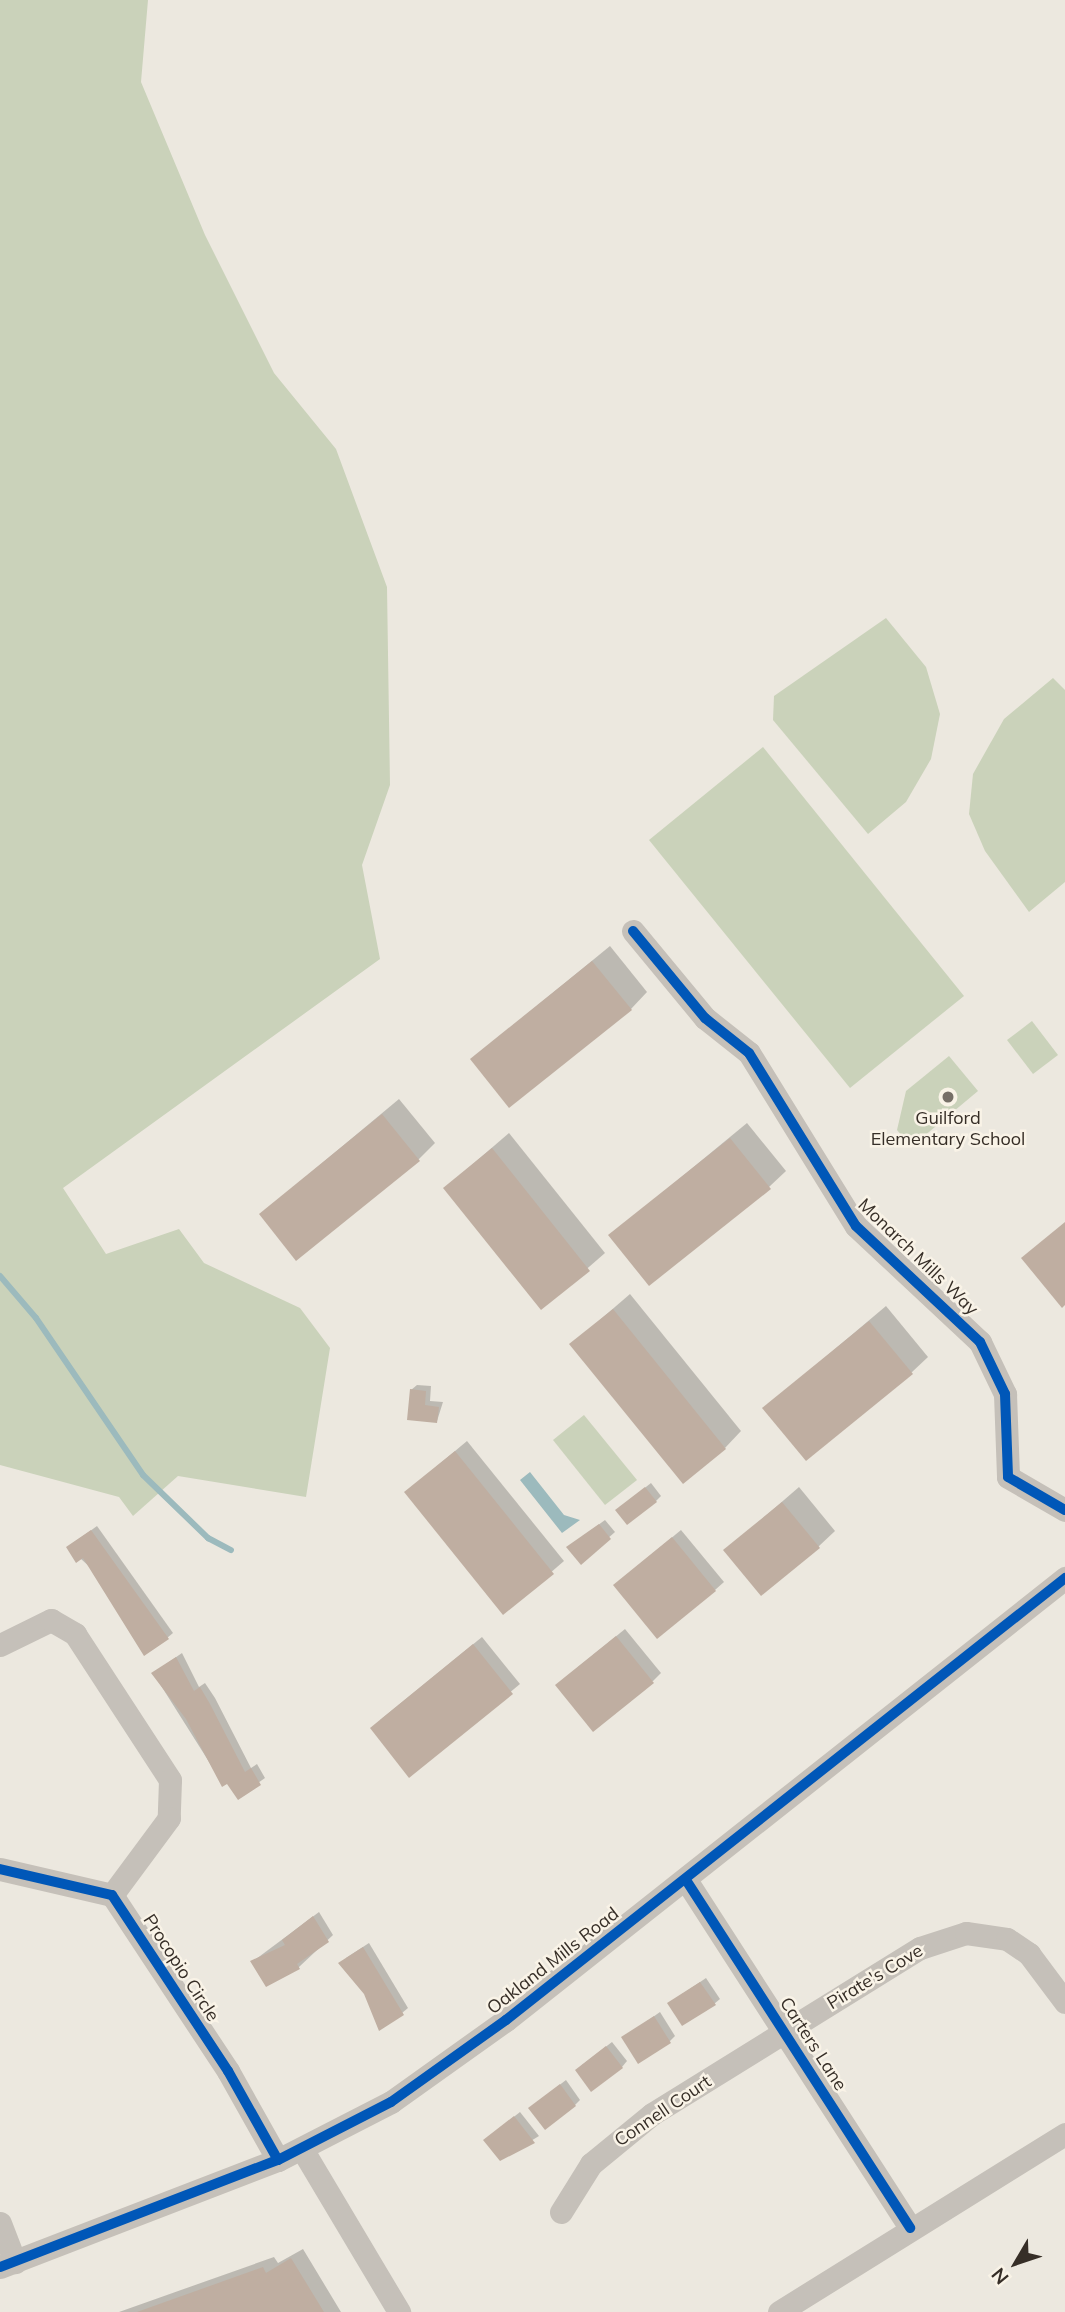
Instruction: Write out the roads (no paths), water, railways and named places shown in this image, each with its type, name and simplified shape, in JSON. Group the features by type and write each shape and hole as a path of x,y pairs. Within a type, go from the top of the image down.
{"street":[{"name":"Monarch Mills Way","path":"633,931 705,1018 749,1052 856,1226 980,1342 1005,1394 1008,1477 1065,1510"},
{"name":"Oakland Mills Road","path":"8,2264 278,2160 302,2149 442,2068 686,1880 1065,1578"},
{"path":"0,1645 36,1622 51,1620 70,1629 170,1780 169,1818 112,1895 0,1870"},
{"name":"Carters Lane","path":"686,1880 910,2228"},
{"name":"Procopio Circle","path":"112,1895 228,2071 278,2160"},
{"name":"Pirate's Cove","path":"785,2032 920,1948 966,1933 989,1934 1029,1954 1065,2002"},
{"name":"Connell Court","path":"561,2212 585,2172 616,2141 785,2032"},
{"path":"779,2312 1065,2133"},
{"path":"302,2149 399,2312"},
{"path":"0,2223 8,2264"}],"water":[{"path":"530,1472 564,1515 580,1520 562,1533 520,1480"}],"waterway":[{"path":"0,1276 36,1318 143,1475 208,1538 231,1550"}],"place":[{"name":"Guilford Elementary School","path":"948,1097"}]}
